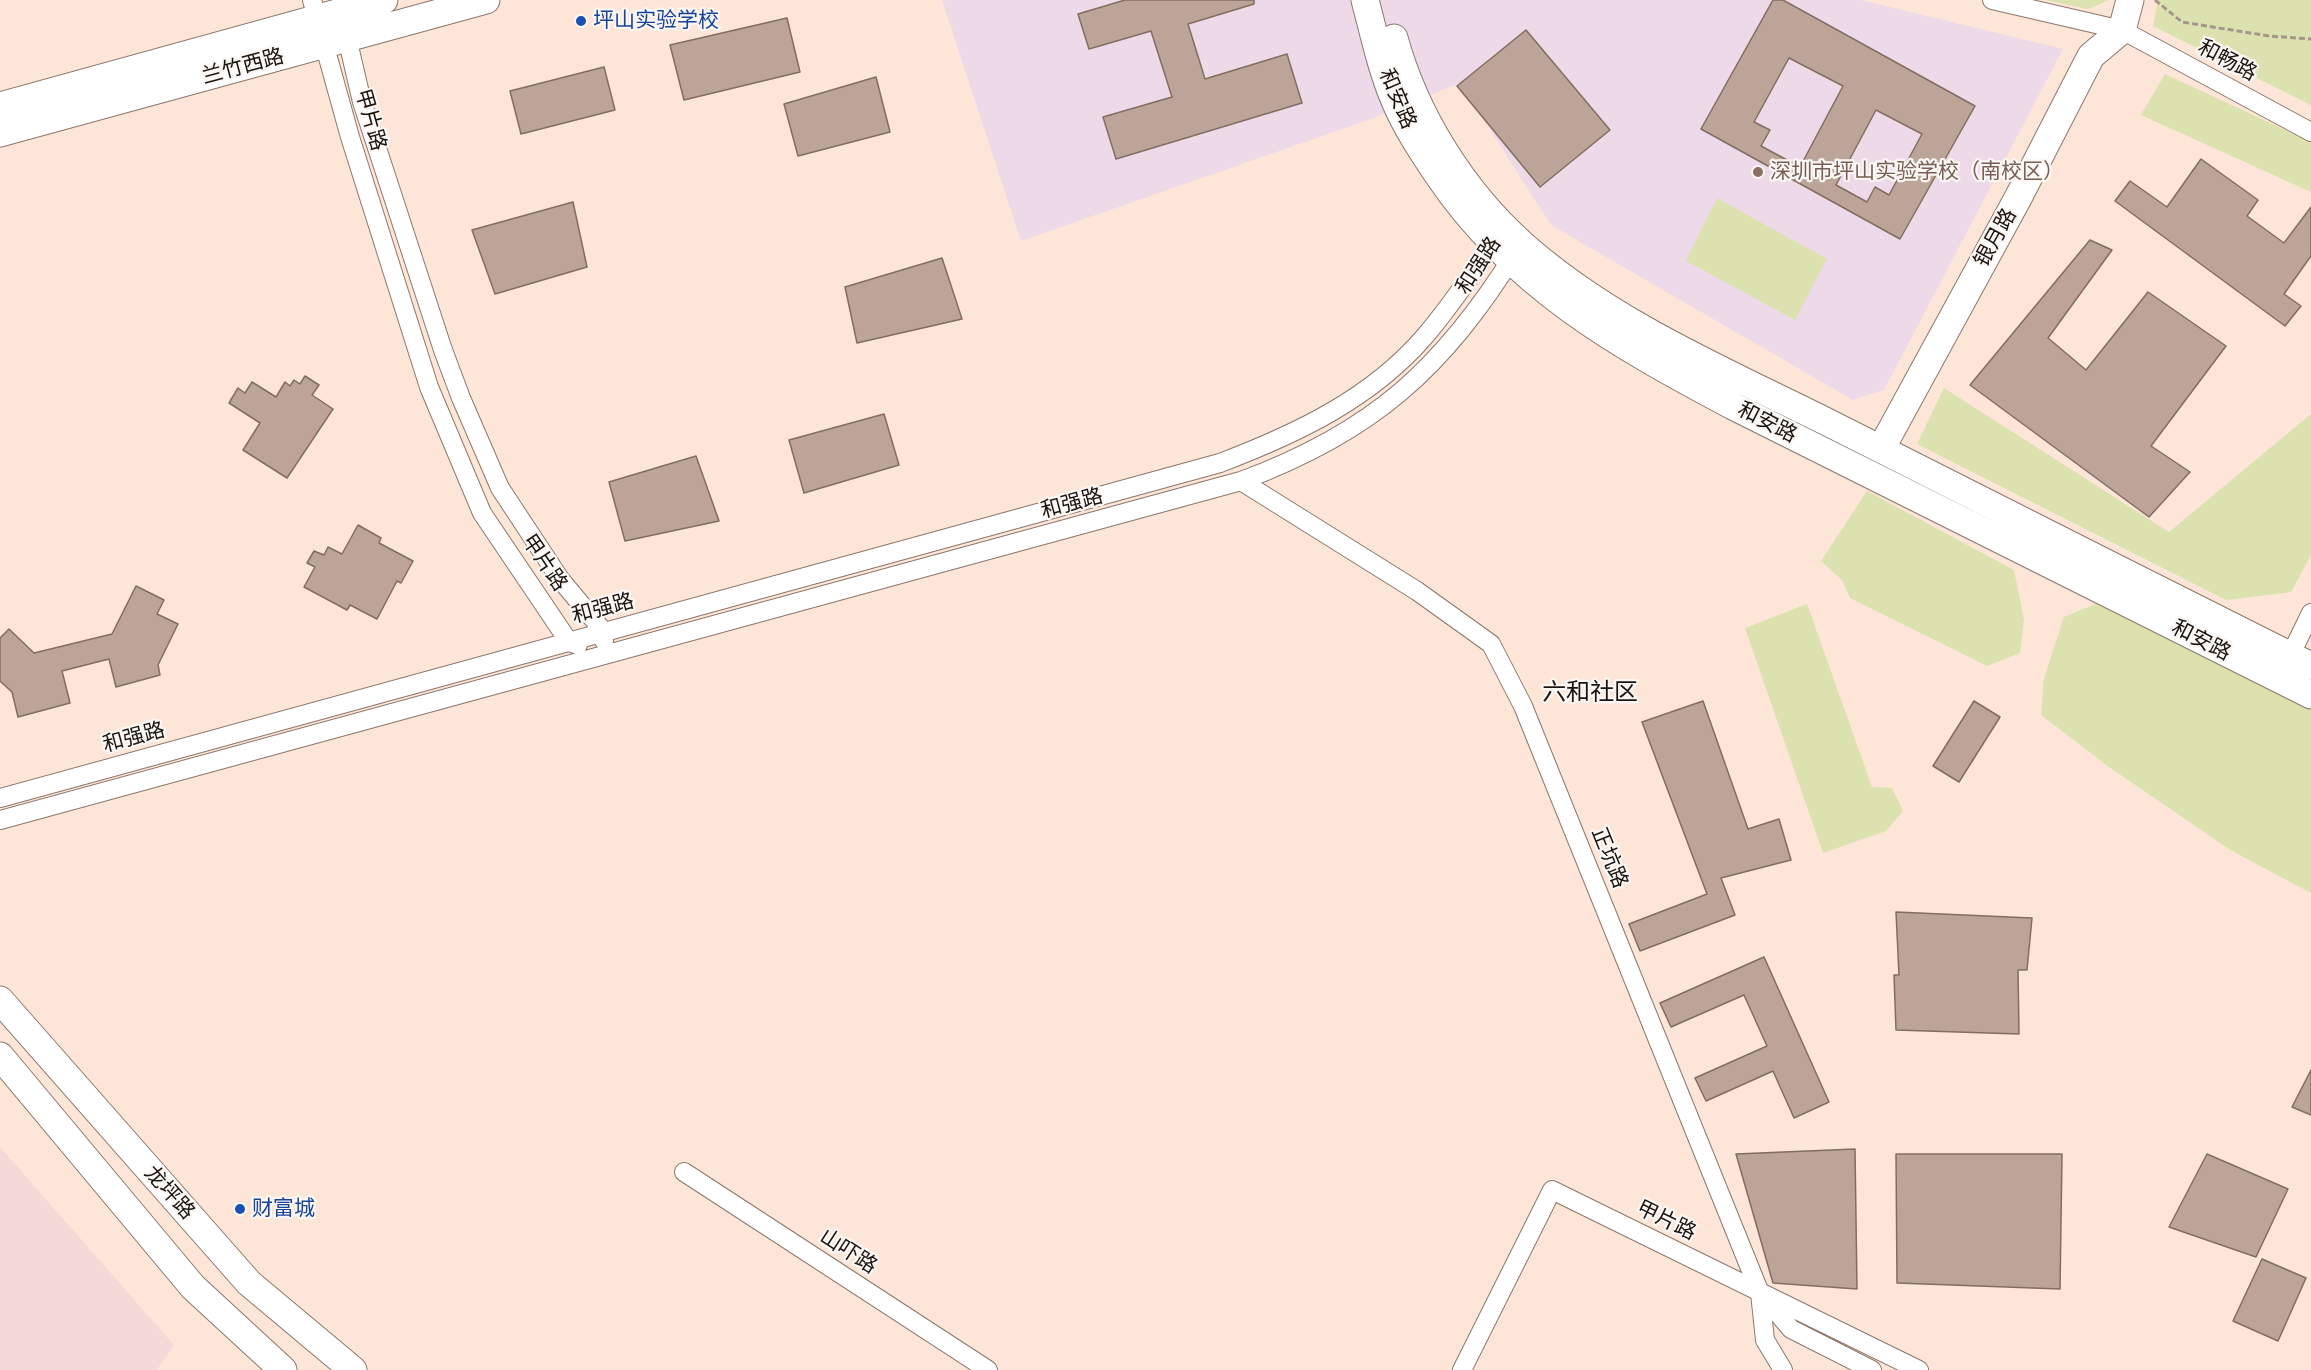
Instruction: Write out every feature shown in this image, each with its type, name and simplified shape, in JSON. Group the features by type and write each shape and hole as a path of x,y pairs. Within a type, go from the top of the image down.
{"street":[{"name":"兰竹西路","path":"0,106 327,8 384,0"},
{"name":"兰竹西路","path":"0,134 486,0"},
{"name":"和安路","path":"1365,0 1386,76 1405,122 1448,189 1508,250 1569,295 1668,342 2300,661"},
{"name":"和安路","path":"1384,0 1403,69 1440,142 1492,214 1508,250"},
{"name":"和畅路","path":"1992,0 2122,30 2311,132"},
{"path":"2122,30 2130,0"},
{"name":"甲片路","path":"327,8 336,41 354,148 429,387 482,513 569,642"},
{"name":"甲片路","path":"327,8 336,41 362,102 443,350 496,478 560,579 604,632"},
{"name":"银月路","path":"1881,449 2018,198 2091,56 2122,30"},
{"name":"和强路","path":"0,820 1241,481 1322,447 1361,423 1403,391 1455,339 1508,250"},
{"name":"和强路","path":"0,798 1220,463 1277,442 1366,391 1398,364 1446,310 1508,250"},
{"name":"和安路","path":"1569,295 1588,323 1656,365 1733,406 2311,695"},
{"name":"正坑路","path":"1241,481 1417,591 1491,644 1523,706 1760,1293 1765,1340 1783,1370"},
{"path":"2300,661 2311,613"},
{"path":"569,642 605,655 604,632"},
{"name":"龙坪路","path":"0,1000 249,1282 353,1370"},
{"name":"龙坪路","path":"0,1056 193,1287 283,1370"},
{"name":"山吓路","path":"684,1172 988,1370"},
{"name":"甲片路","path":"1462,1370 1552,1190 1919,1370"},
{"name":"甲片路","path":"1760,1293 1791,1329 1872,1370"}],"path":[{"path":"2154,0 2182,22 2269,36 2311,39"}],"shaded area":[{"name":"深圳市坪山实验学校（南校区）","path":"942,0 1861,0 2063,49 1884,390 1853,400 1551,225 1460,83 1368,120 1021,241"},
{"path":"0,1147 174,1345 157,1370 0,1370"}],"green space":[{"path":"2045,0 2109,0 2088,9"},
{"path":"2158,0 2311,0 2311,105 2153,26"},
{"path":"2165,74 2311,142 2311,192 2141,115"},
{"path":"1717,198 1827,259 1795,320 1686,261"},
{"path":"1944,388 2169,532 2311,414 2311,555 2291,592 2226,600 1917,444"},
{"path":"1867,491 2014,570 2024,620 2020,653 1987,666 1850,598 1842,580 1821,561"},
{"path":"2100,602 2311,709 2311,893 2232,851 2109,767 2041,715 2044,678 2064,617"},
{"path":"1807,604 1872,787 1892,788 1903,811 1886,831 1823,853 1745,628"}],"building":[{"path":"1125,0 1254,0 1254,4 1188,24 1205,79 1287,54 1302,103 1116,159 1103,117 1172,97 1151,31 1089,49 1078,14"},
{"path":"1773,0 1783,0 1975,106 1900,239 1701,129","holes":["1789,58 1843,86 1800,167 1761,146 1770,130 1754,122","1876,110 1922,134 1889,195 1875,187 1867,202 1836,185"]},
{"path":"787,18 800,72 684,100 670,45"},
{"path":"1526,30 1610,130 1540,187 1457,86"},
{"path":"604,67 615,110 521,134 510,91"},
{"path":"876,77 890,132 798,156 784,104"},
{"path":"2201,159 2258,200 2247,216 2284,243 2311,207 2311,256 2284,294 2301,306 2285,326 2115,201 2130,181 2167,207"},
{"path":"573,202 587,267 495,294 472,230"},
{"path":"2090,240 2112,250 2048,338 2086,370 2148,292 2226,346 2151,446 2190,472 2149,517 1970,385"},
{"path":"942,258 962,319 857,343 845,287"},
{"path":"305,376 319,385 312,395 333,409 287,478 243,450 260,423 229,403 238,388 245,393 252,382 276,397 285,382 290,386 294,380 300,384"},
{"path":"884,414 899,465 804,493 789,440"},
{"path":"696,456 719,521 625,541 609,482"},
{"path":"358,525 381,538 379,543 413,561 401,583 397,581 377,619 350,605 347,610 304,587 315,567 307,563 314,551 324,555 328,547 342,554"},
{"path":"136,586 164,600 157,614 178,624 158,665 160,675 116,687 109,659 62,671 70,703 18,717 12,692 0,681 0,638 9,629 34,653 112,634"},
{"path":"1703,701 1748,829 1779,819 1791,860 1721,878 1735,915 1640,951 1629,924 1707,894 1642,722"},
{"path":"1974,701 2000,717 1959,782 1933,766"},
{"path":"1896,912 2032,918 2027,970 2018,970 2019,1034 1896,1030 1894,975 1899,975"},
{"path":"1764,957 1829,1102 1794,1118 1773,1071 1706,1101 1695,1078 1767,1046 1744,995 1671,1027 1660,1003"},
{"path":"2311,1070 2311,1115 2292,1107"},
{"path":"1855,1149 1857,1289 1773,1283 1736,1154"},
{"path":"1896,1154 2062,1154 2060,1289 1897,1283"},
{"path":"2207,1154 2288,1189 2256,1257 2169,1227"},
{"path":"2262,1259 2306,1278 2278,1341 2233,1321"}],"place":[{"name":"坪山实验学校","path":"581,21"},
{"name":"深圳市坪山实验学校（南校区）","path":"1758,172"},
{"name":"财富城","path":"240,1209"}],"district":[{"name":"六和社区","path":"1590,693"}]}
